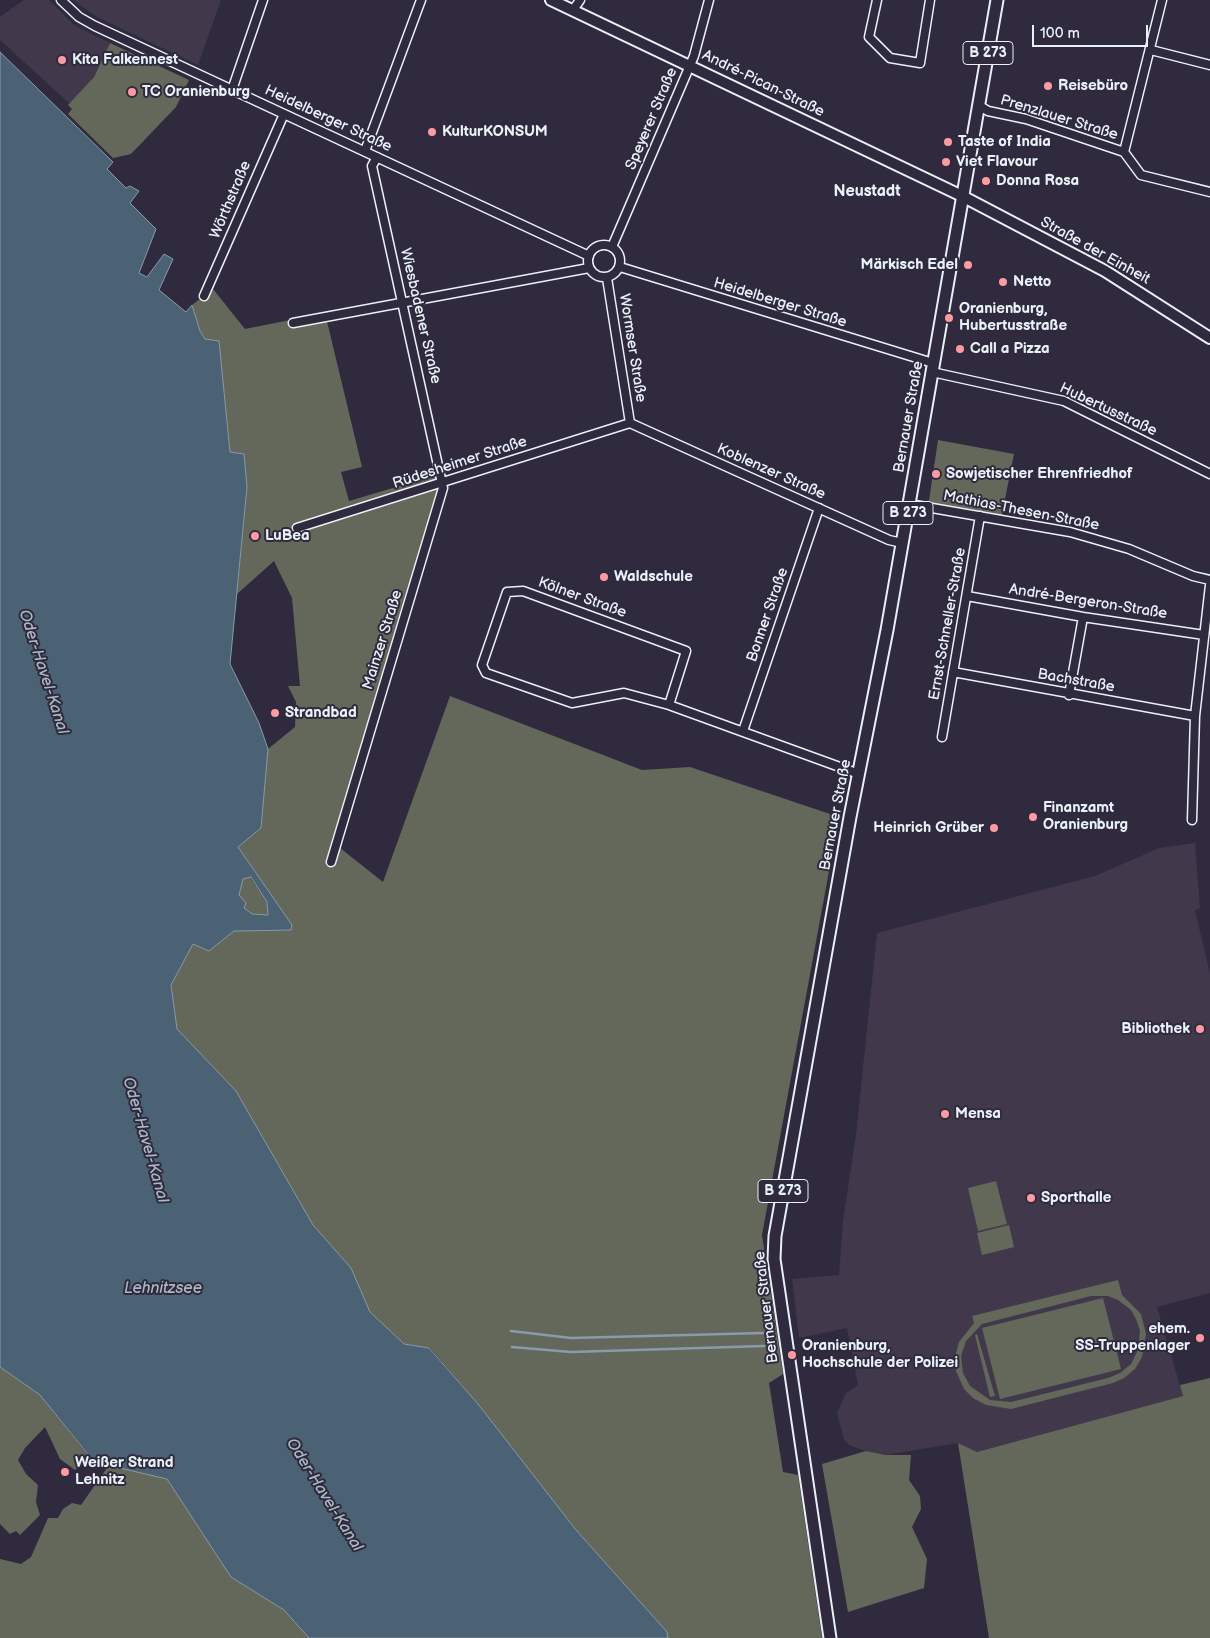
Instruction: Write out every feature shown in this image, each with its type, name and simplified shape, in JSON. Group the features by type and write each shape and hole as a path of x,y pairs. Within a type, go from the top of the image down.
{"main road":[{"name":"Bernauer Straße","path":"830,1638 774,1259 775,1236 902,543 997,0"}],"street":[{"name":"Heidelberger Straße","path":"61,0 80,17 95,26 589,256"},
{"path":"232,90 263,0"},
{"path":"365,151 421,0"},
{"name":"André-Pican-Straße","path":"551,0 962,196"},
{"path":"573,10 580,0"},
{"name":"Speyerer Straße","path":"612,247 690,66 709,0"},
{"path":"877,0 869,37 890,58 920,63 930,0"},
{"path":"1124,152 1162,0"},
{"path":"1151,50 1210,65"},
{"name":"Prenzlauer Straße","path":"978,106 988,111 1026,119 1124,152 1141,175 1210,192"},
{"name":"Wörthstraße","path":"204,296 284,114"},
{"name":"Wiesbadener Straße","path":"376,157 372,166 443,482"},
{"name":"Straße der Einheit","path":"962,196 1105,271 1210,338"},
{"path":"600,245 612,247 619,254 620,267 616,274 607,278 596,276 589,268 589,256 600,245"},
{"name":"Heidelberger Straße","path":"620,267 932,367"},
{"path":"293,323 589,268"},
{"name":"Wormser Straße","path":"607,278 630,422"},
{"name":"Hubertusstraße","path":"932,367 1064,401 1210,474"},
{"name":"Rüdesheimer Straße","path":"297,528 630,422"},
{"name":"Koblenzer Straße","path":"630,422 889,540 902,543"},
{"name":"Mainzer Straße","path":"330,862 441,497 443,482"},
{"name":"Mathias-Thesen-Straße","path":"909,504 1073,532 1129,549 1193,576 1210,580"},
{"name":"Bonner Straße","path":"743,732 819,508"},
{"name":"Ernst-Schneller-Straße","path":"942,737 980,516"},
{"path":"1192,820 1195,716 1210,585"},
{"name":"Kölner Straße","path":"669,705 686,651 523,591 507,592 482,665 486,673 572,703 624,694 669,705 859,774"},
{"name":"André-Bergeron-Straße","path":"967,596 1082,617 1204,635"},
{"path":"1069,695 1082,617"},
{"name":"Bachstraße","path":"953,672 1069,695 1195,716"}],"shaded area":[{"name":"Kita Falkennest","path":"24,0 49,0 74,25 110,43 94,77 70,104 0,40 0,17"},
{"path":"73,0 221,0 198,65 97,17"},
{"path":"1195,843 1200,908 1195,910 1210,974 1210,1293 1157,1307 1183,1396 977,1452 958,1443 885,1455 868,1452 849,1445 844,1439 837,1413 846,1393 858,1385 847,1328 799,1338 792,1279 839,1275 843,1221 856,1135 877,933 1095,876 1159,848"}],"green space":[{"name":"TC Oranienburg","path":"110,43 189,80 176,107 131,154 113,158 68,114 72,109 68,105 94,77"},
{"path":"213,289 245,329 325,313 362,467 341,472 349,501 443,473 443,488 335,844 383,882 450,696 642,770 690,767 839,817 762,1235 783,1374 769,1383 783,1472 798,1475 822,1638 668,1638 667,1632 576,1530 478,1404 430,1348 404,1344 370,1312 351,1268 313,1225 236,1091 177,1029 171,985 193,944 209,951 234,931 291,930 292,925 238,847 261,828 268,749 295,727 296,702 288,686 300,686 292,598 274,561 237,594 247,487 244,454 230,452 219,341 205,339 200,331 192,305"},
{"path":"938,440 1014,454 1001,519 928,507"},
{"path":"250,877 267,902 268,915 252,914 244,908 239,895 243,878"},
{"path":"996,1181 1007,1224 978,1231 968,1188"},
{"path":"1009,1225 1014,1247 982,1255 977,1233"},
{"path":"1118,1280 1122,1295 1141,1314 1146,1334 1142,1357 1135,1369 1124,1378 1113,1383 1011,1409 986,1405 973,1398 964,1389 956,1371 955,1357 959,1342 974,1323 972,1316","holes":["1091,1296 1108,1296 1118,1300 1131,1310 1140,1331 1138,1350 1131,1364 1120,1373 1108,1378 1011,1402 990,1400 970,1386 963,1373 961,1356 966,1341 982,1324"]},
{"path":"1103,1298 1121,1369 1000,1399 982,1328"},
{"path":"977,1334 995,1396 990,1397 975,1335"},
{"path":"0,1367 40,1395 89,1457 75,1470 60,1459 45,1427 25,1448 18,1460 26,1474 38,1485 36,1502 40,1515 20,1535 16,1531 10,1534 0,1524"},
{"path":"1210,1378 1210,1638 989,1638 958,1443 977,1452 1183,1396 1180,1385"},
{"path":"866,1451 885,1455 911,1455 909,1480 920,1496 921,1509 912,1527 927,1559 924,1588 848,1612 822,1464"},
{"path":"109,1465 167,1479 231,1577 284,1610 309,1638 0,1638 0,1559 21,1564 31,1557 48,1518 58,1518 63,1509 72,1503 81,1505"}],"water":[{"name":"Lehnitzsee","path":"0,52 113,162 107,169 126,188 130,186 139,191 130,203 156,229 139,273 147,277 164,254 173,259 159,290 186,312 192,305 200,331 205,339 219,341 230,452 244,454 247,487 230,664 259,723 268,749 261,828 238,847 292,925 291,930 234,931 209,951 193,944 171,985 177,1029 236,1091 313,1225 351,1268 370,1312 404,1344 429,1348 478,1404 576,1530 667,1632 668,1638 309,1638 284,1610 231,1577 167,1479 94,1462 40,1395 0,1367","holes":["251,877 267,902 268,915 252,914 244,908 246,903 239,895 243,879"]}],"waterway":[{"path":"511,1331 571,1338 763,1333"},
{"path":"512,1347 571,1352 764,1346"}],"place":[{"name":"Kita Falkennest","path":"62,60"},
{"name":"Reisebüro","path":"1048,86"},
{"name":"TC Oranienburg","path":"132,92"},
{"name":"KulturKONSUM","path":"432,132"},
{"name":"Taste of India","path":"948,142"},
{"name":"Viet Flavour","path":"946,162"},
{"name":"Donna Rosa","path":"986,181"},
{"name":"Märkisch Edel","path":"968,265"},
{"name":"Netto","path":"1003,282"},
{"name":"Oranienburg, Hubertusstraße","path":"949,318"},
{"name":"Call a Pizza","path":"960,349"},
{"name":"Sowjetischer Ehrenfriedhof","path":"936,474"},
{"name":"LuBea","path":"255,536"},
{"name":"Waldschule","path":"604,577"},
{"name":"Strandbad","path":"275,713"},
{"name":"Finanzamt Oranienburg","path":"1033,817"},
{"name":"Heinrich Grüber","path":"994,828"},
{"name":"Bibliothek","path":"1200,1029"},
{"name":"Mensa","path":"945,1114"},
{"name":"Sporthalle","path":"1031,1198"},
{"name":"ehem. SS-Truppenlager","path":"1200,1338"},
{"name":"Oranienburg, Hochschule der Polizei","path":"792,1355"},
{"name":"Weißer Strand Lehnitz","path":"65,1472"}],"district":[{"name":"Neustadt","path":"867,192"}],"water label":[{"name":"Oder-Havel-Kanal","path":"43,672"},
{"name":"Oder-Havel-Kanal","path":"145,1140"},
{"name":"Oder-Havel-Kanal","path":"324,1495"}]}
